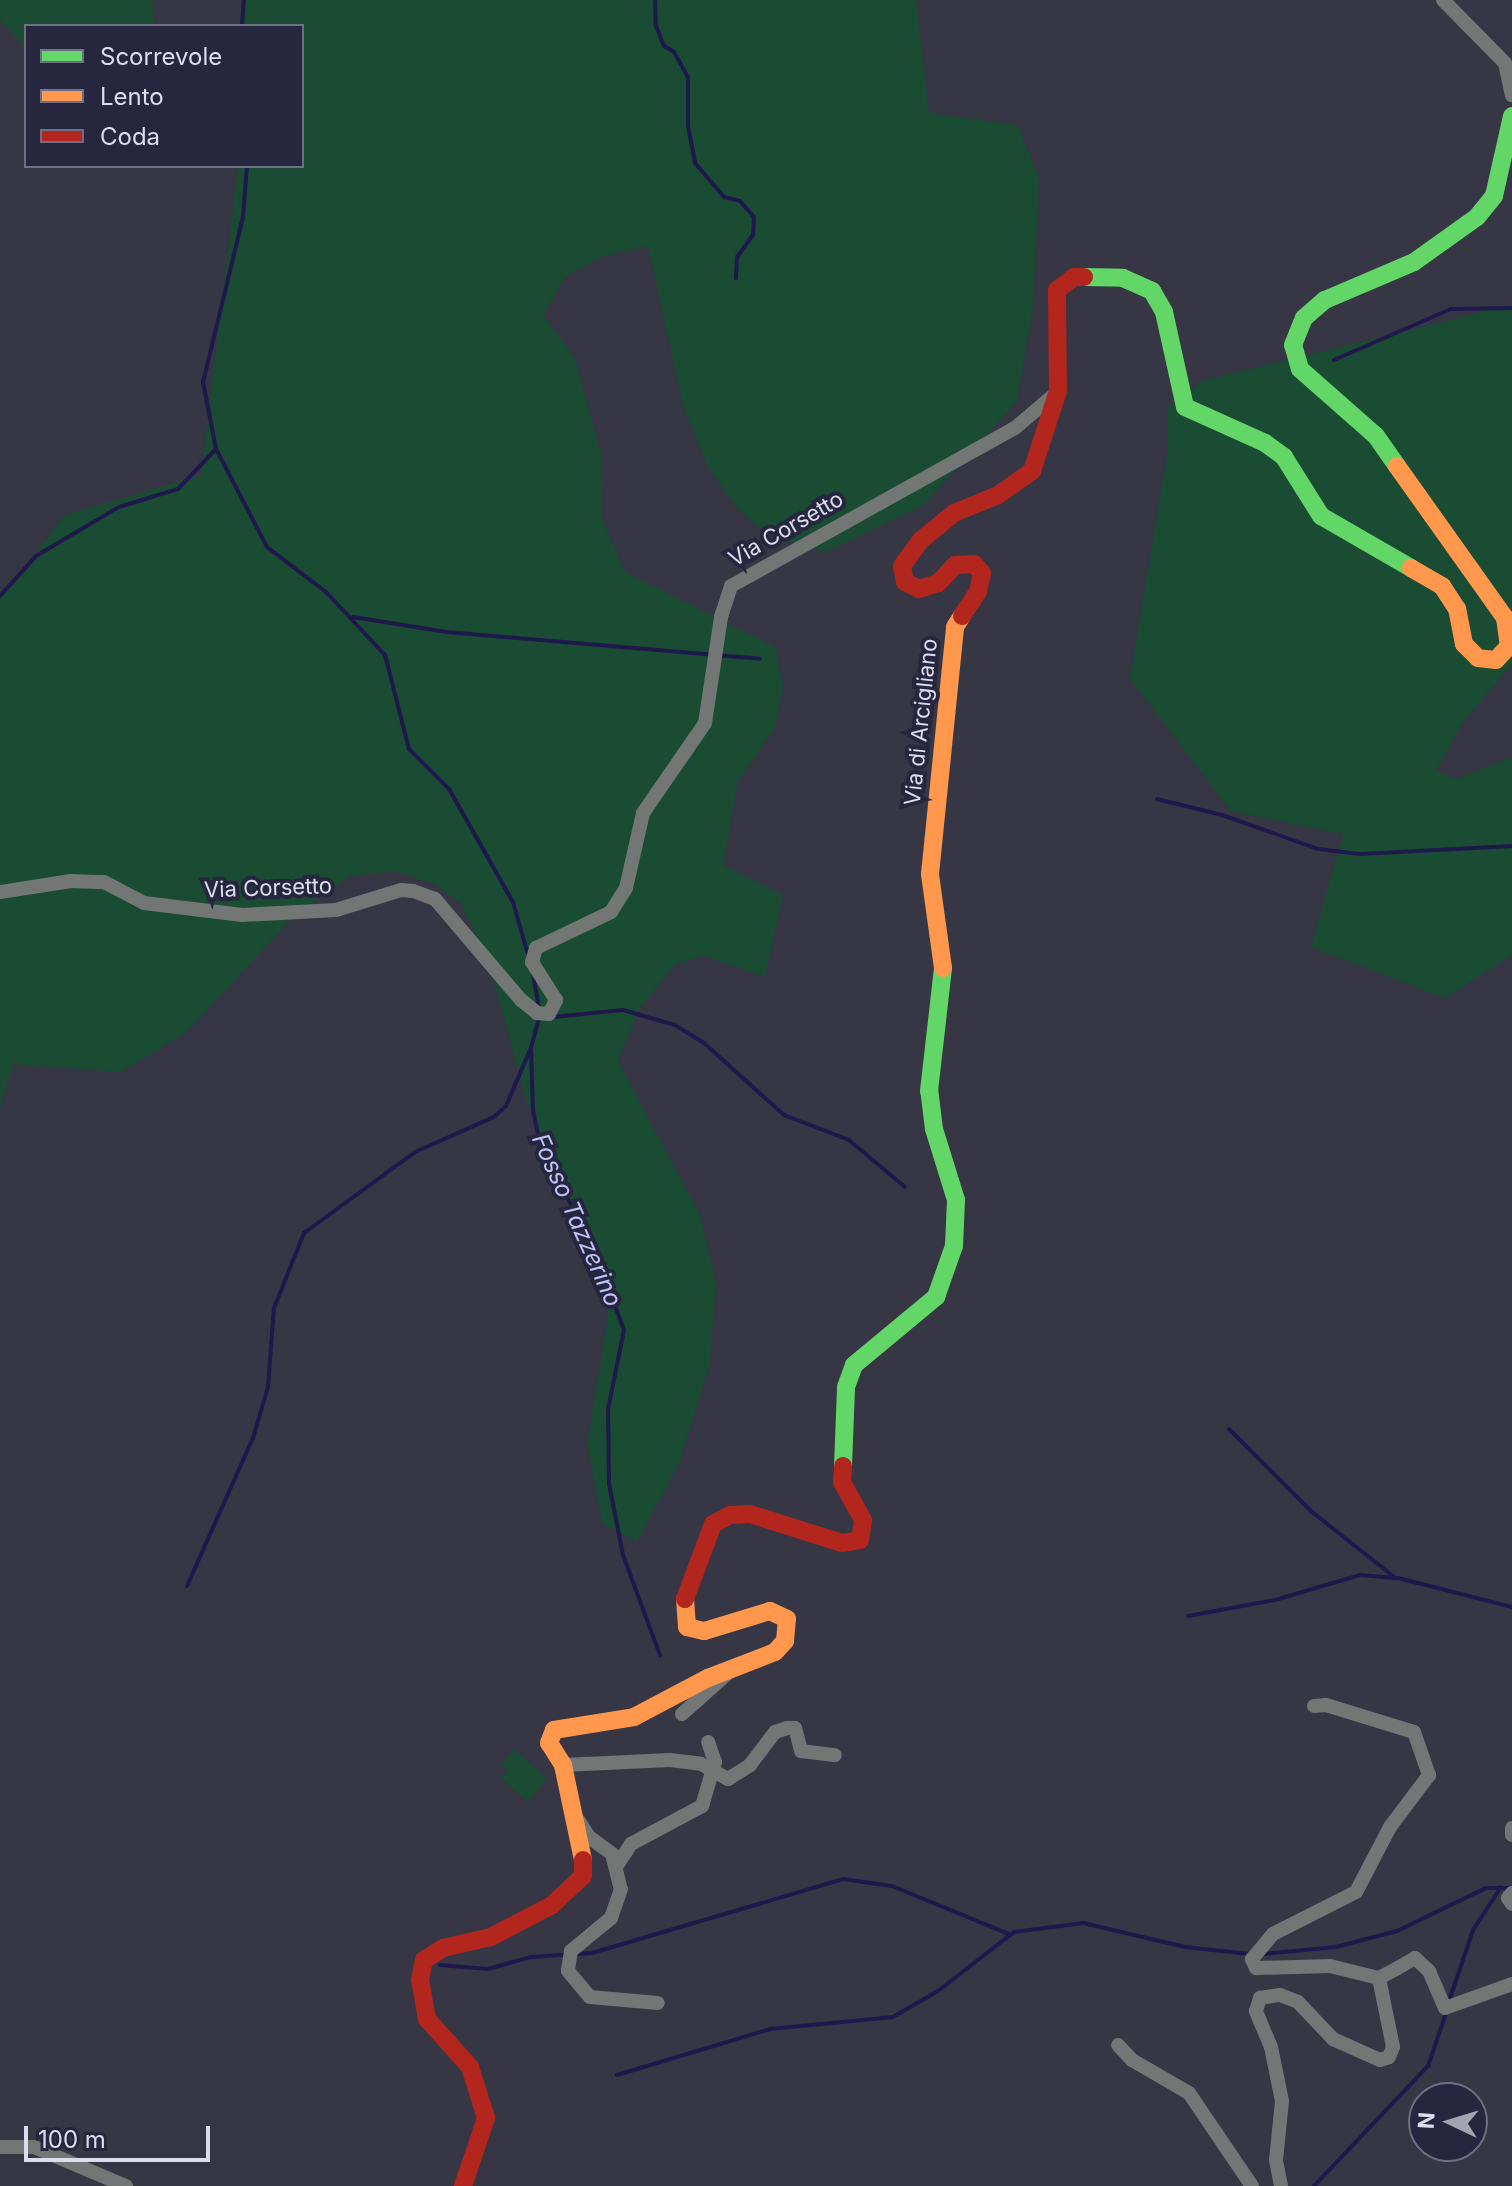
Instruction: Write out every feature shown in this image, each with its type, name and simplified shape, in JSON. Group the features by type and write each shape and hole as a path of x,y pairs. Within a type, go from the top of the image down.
{"street":[{"path":"1443,0 1505,63 1512,95"},
{"name":"Via di Arcigliano","path":"563,1765 549,1743 554,1730 634,1717 736,1667 775,1652 789,1625 783,1615 770,1611 704,1631 687,1627 683,1607 704,1537 721,1518 740,1514 772,1518 842,1543 860,1540 863,1520 842,1482 846,1387 854,1365 936,1297 954,1246 956,1200 934,1129 929,1091 943,966 930,874 955,627 978,591 982,573 974,564 955,565 938,583 919,589 905,582 902,566 920,541 954,513 998,495 1032,471 1051,426 1058,391 1057,290 1064,280 1092,275 1142,285 1164,312 1185,407 1265,443 1284,457 1321,516 1442,586 1457,609 1464,644 1478,658 1496,660 1509,646 1505,618 1376,436 1300,369 1293,345 1304,318 1325,300 1414,262 1477,217 1494,196 1512,116"},
{"name":"Via Corsetto","path":"0,892 71,881 104,882 144,903 242,915 336,910 401,890 413,891 435,899 541,1013 556,1000 532,962 536,948 611,912 626,888 643,813 705,723 721,617 731,586 1015,428 1058,391"},
{"path":"682,1714 736,1667"},
{"path":"1314,1706 1414,1732 1429,1775 1390,1827 1356,1892 1273,1934 1252,1959 1256,1968 1330,1966 1379,1978 1415,1958 1429,1971 1445,2008 1512,1984"},
{"path":"463,2186 486,2118 470,2067 427,2019 420,1970 443,1948 491,1937 571,1892 585,1867 563,1765 663,1760 701,1764 712,1774 728,1779 750,1765 775,1732 787,1728 795,1728 801,1751 835,1755"},
{"path":"658,2003 590,1997 568,1971 571,1951 611,1918 621,1889 618,1864 631,1844 702,1806 715,1762 708,1742"},
{"path":"572,1810 589,1837 618,1864"},
{"path":"1512,1828 1512,1835"},
{"path":"1512,1893 1508,1898 1512,1904"},
{"path":"1281,2186 1276,2160 1282,2101 1271,2047 1256,2011 1260,1998 1280,1995 1298,2002 1333,2039 1380,2060 1389,2057 1393,2047 1379,1978"},
{"path":"1118,2045 1132,2060 1189,2093 1252,2186"},
{"path":"0,2147 34,2147 126,2186"}],"green space":[{"path":"0,0 152,0 154,24 24,24 24,46 0,20"},
{"path":"243,0 916,0 929,113 1017,125 1039,178 1033,306 1017,401 924,505 826,552 767,535 737,508 708,467 683,405 648,246 604,256 566,276 543,315 575,358 601,455 602,519 625,572 775,647 783,686 775,728 738,781 723,865 783,895 765,977 704,956 676,964 639,1009 618,1061 700,1215 716,1283 710,1363 679,1463 637,1542 602,1523 587,1443 608,1316 577,1215 526,1099 488,958 460,902 434,884 395,871 350,876 294,916 187,1032 121,1072 13,1064 0,1109 0,599 65,515 201,475 238,168 304,168 304,24 238,24"},
{"path":"1512,305 1512,664 1463,722 1436,771 1457,779 1512,757 1512,955 1445,998 1311,947 1343,834 1231,811 1130,679 1167,456 1168,408 1202,381"},
{"path":"514,1749 547,1779 527,1802 501,1778 508,1770 501,1764"}],"waterway":[{"path":"242,24 244,0"},
{"path":"655,0 656,26 664,46 674,52 688,77 688,126 695,163 724,197 740,201 754,217 753,235 737,257 736,278"},
{"name":"Fosso Tazzerino","path":"247,168 243,217 203,382 216,449 267,547 326,592 385,655 409,749 449,789 513,902 529,958"},
{"path":"1334,360 1451,309 1512,308"},
{"path":"0,596 36,556 119,507 178,489 216,449"},
{"path":"353,617 447,632 760,659"},
{"path":"1157,799 1222,815 1318,849 1360,854 1512,846"},
{"name":"Fosso Tazzerino","path":"533,974 539,1009"},
{"path":"553,1017 623,1010 675,1025 704,1043 784,1115 849,1140 905,1187"},
{"name":"Fosso Tazzerino","path":"539,1018 531,1048 533,1110 541,1150 590,1239 624,1330 608,1409 609,1484 623,1555 660,1655"},
{"path":"187,1586 253,1438 268,1387 274,1308 304,1233 415,1152 494,1117 506,1106 530,1050"},
{"path":"1229,1429 1311,1511 1393,1576"},
{"path":"1188,1616 1275,1600 1360,1575 1398,1578 1512,1607"},
{"path":"440,1965 488,1969 531,1957 592,1953 843,1879 892,1886 1009,1934"},
{"path":"1448,2004 1473,1930 1501,1887"},
{"path":"1263,1954 1336,1947 1397,1931 1486,1888 1510,1888"},
{"path":"617,2075 770,2029 893,2017 938,1991 1014,1932 1083,1923 1185,1947 1250,1954"},
{"path":"1314,2186 1428,2066 1446,2013"}],"traffic: fast":[{"path":"1397,466 1376,436 1300,369 1293,345 1304,318 1325,300 1414,262 1477,217 1494,196 1512,116"},
{"path":"1084,277 1123,278 1152,291 1164,312 1185,407 1265,443 1284,457 1321,516 1411,568"},
{"path":"843,1466 846,1387 854,1365 936,1297 954,1246 956,1200 934,1129 929,1091 943,968"}],"traffic: slow":[{"path":"1397,466 1505,618 1509,646 1496,660 1478,658 1464,644 1457,609 1442,586 1411,568"},
{"path":"943,968 930,874 955,627 962,616"},
{"path":"583,1860 563,1765 549,1743 554,1730 634,1717 708,1678 775,1652 785,1641 787,1619 770,1611 704,1631 687,1627 685,1599"}],"traffic: jam":[{"path":"962,616 978,591 982,573 974,564 955,565 938,583 919,589 905,582 902,566 920,541 954,513 998,495 1032,471 1058,391 1057,290 1074,277 1084,277"},
{"path":"685,1599 713,1524 730,1515 750,1514 842,1543 860,1540 863,1520 842,1482 843,1466"},
{"path":"463,2186 486,2118 470,2067 427,2019 420,1980 424,1960 443,1948 491,1937 552,1905 583,1876 583,1860"}]}
